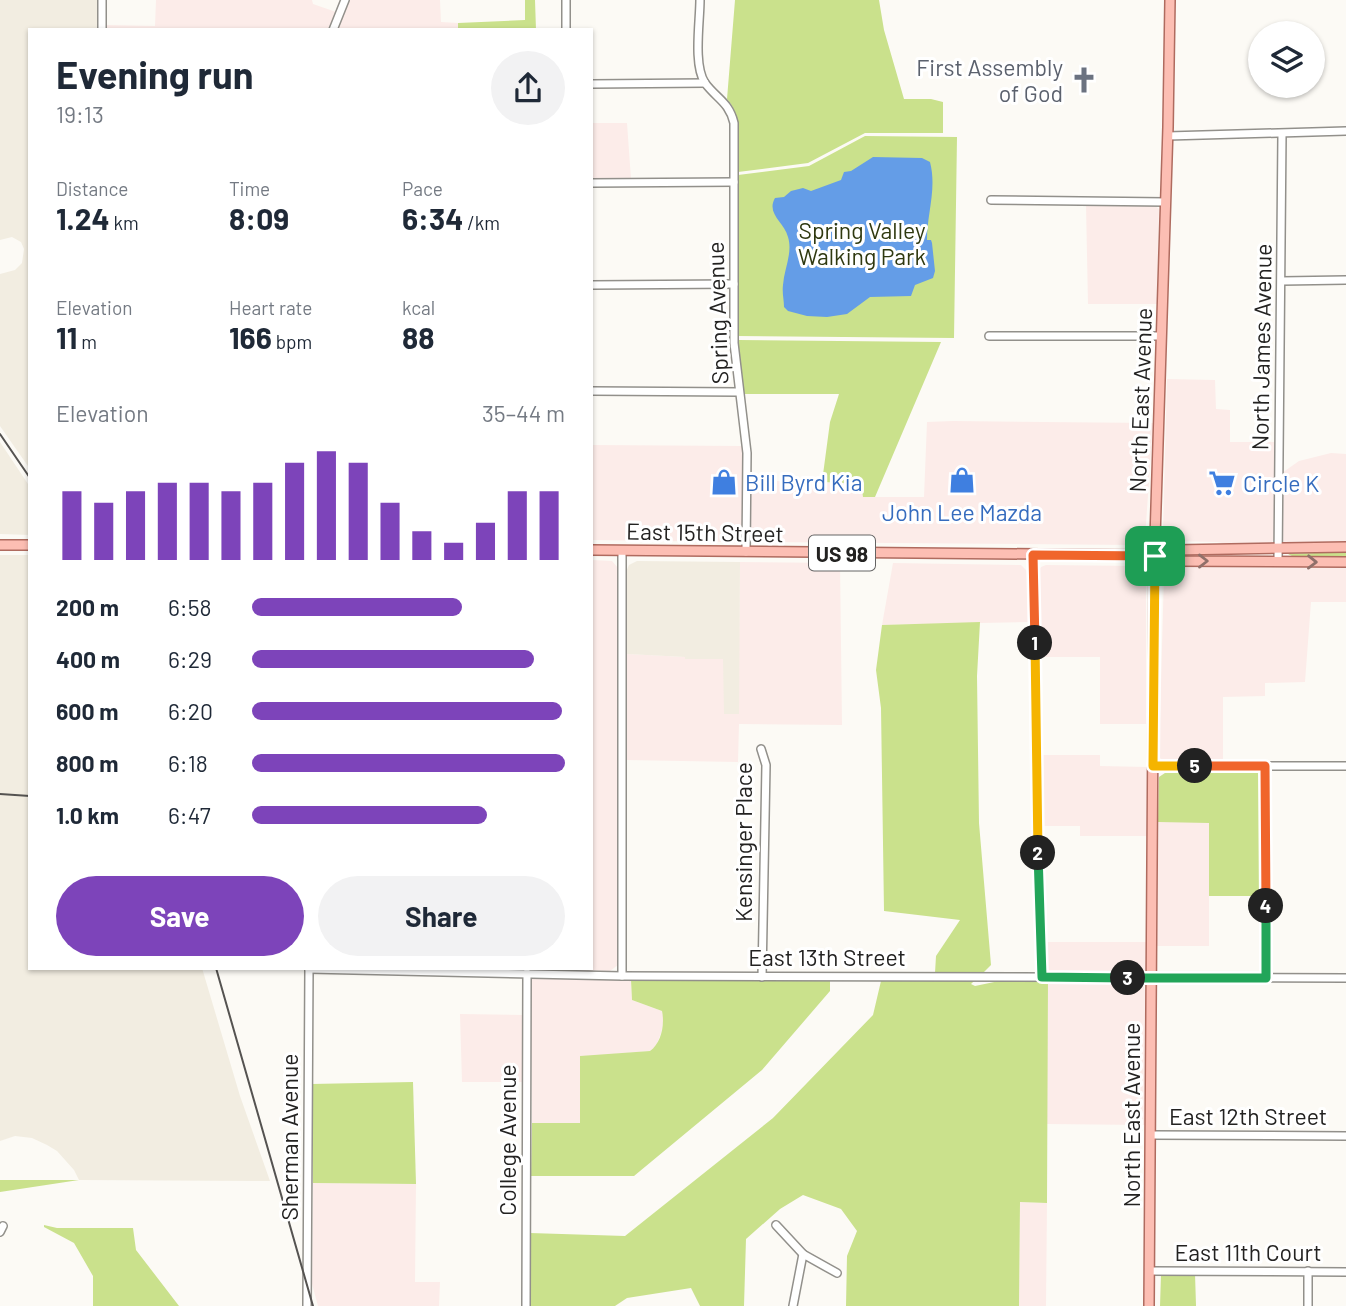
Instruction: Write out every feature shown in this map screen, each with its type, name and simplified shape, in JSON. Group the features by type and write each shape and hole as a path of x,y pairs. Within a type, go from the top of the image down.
{"main road":[{"name":"North East Avenue","path":"1150,1306 1155,556 1170,0"},
{"path":"0,545 28,545"},
{"name":"East 15th Street","path":"1155,556 1175,550 1346,547"},
{"name":"East 15th Street","path":"593,550 1155,556 1175,561 1346,562"}],"street":[{"path":"102,0 102,28"},
{"path":"334,28 345,0"},
{"path":"566,0 566,28"},
{"path":"593,85 705,83 699,61 700,0"},
{"name":"Spring Avenue","path":"705,83 728,106 734,123 734,344 747,453 746,552"},
{"path":"1168,136 1346,131"},
{"name":"North James Avenue","path":"1278,561 1282,134"},
{"path":"593,183 734,182"},
{"path":"991,200 1166,202"},
{"path":"1282,281 1346,280"},
{"path":"593,285 734,284"},
{"path":"989,336 1161,336"},
{"path":"593,391 739,392"},
{"path":"622,550 622,976"},
{"path":"1033,555 1042,977"},
{"name":"Kensinger Place","path":"761,749 766,765 762,977"},
{"path":"1153,766 1346,766"},
{"path":"1265,766 1266,978"},
{"name":"Sherman Avenue","path":"307,1306 309,970"},
{"name":"East 13th Street","path":"396,970 622,976 1346,978"},
{"name":"College Avenue","path":"526,1306 527,973"},
{"name":"East 12th Street","path":"1150,1135 1346,1136"},
{"path":"776,1224 803,1254 837,1273"},
{"path":"793,1306 803,1254"},
{"name":"East 11th Court","path":"1150,1271 1346,1272"},
{"path":"1308,1271 1308,1306"}],"shaded area":[{"path":"0,0 99,0 99,28 28,28 28,466 0,426 0,274 15,270 22,263 24,249 21,242 12,237 0,240"},
{"path":"156,0 312,0 313,4 336,12 329,28 106,28 106,25 155,26"},
{"path":"350,0 440,0 441,22 458,23 458,28 338,28"},
{"path":"593,123 627,123 631,179 593,179"},
{"path":"1086,205 1155,206 1159,209 1157,304 1088,304"},
{"path":"1167,379 1215,380 1216,409 1230,410 1230,442 1276,442 1275,537 1271,544 1234,545 1172,541 1165,537"},
{"path":"927,422 1153,423 1145,538 1135,545 760,542 754,537 751,528 751,480 862,484 863,497 924,497"},
{"path":"0,442 28,484 28,535 0,534"},
{"path":"593,445 743,446 743,526 741,540 593,540"},
{"path":"1331,453 1346,454 1346,543 1284,543 1281,537 1282,473 1299,461"},
{"path":"0,555 28,555 28,970 203,970 240,1096 270,1181 79,1180 57,1151 47,1145 32,1138 15,1136 0,1141"},
{"path":"593,560 612,561 618,568 618,965 610,971 555,970 593,970"},
{"path":"637,561 740,562 739,714 724,714 723,659 627,654 625,574 629,565"},
{"path":"740,562 840,563 842,725 739,724 738,762 626,760 627,654 724,659 724,714 738,714"},
{"path":"893,563 1021,565 1027,571 1030,586 1031,622 882,625"},
{"path":"1138,566 1146,569 1146,724 1100,724 1100,657 1038,657 1037,574 1041,567"},
{"path":"1346,567 1346,602 1311,602 1305,682 1265,683 1265,696 1223,697 1223,763 1165,763 1159,757 1164,573 1167,568"},
{"path":"1040,755 1100,755 1100,766 1147,767 1147,836 1080,836 1080,826 1042,826"},
{"path":"1260,770 1262,896 1209,896 1209,946 1157,946 1159,777 1168,771"},
{"path":"1044,942 1146,942 1146,969 1139,975 1050,974 1045,969"},
{"path":"530,977 631,980 632,1000 662,1011 664,1020 661,1033 656,1046 650,1051 580,1057 580,1123 532,1123"},
{"path":"1048,981 1136,982 1143,985 1146,993 1145,1125 1046,1124"},
{"path":"460,1014 523,1015 522,1082 462,1082"},
{"path":"313,1183 416,1184 415,1282 440,1282 439,1306 318,1306 312,1284"},
{"path":"1020,1202 1047,1203 1046,1306 1019,1306"}],"green space":[{"path":"525,0 535,0 536,28 458,28 458,23 525,20"},
{"path":"735,0 879,0 884,30 904,99 943,102 943,133 865,133 808,163 738,172 738,124 727,99"},
{"name":"Spring Valley Walking Park","path":"865,136 957,137 954,338 737,336 738,175 809,166"},
{"path":"738,340 941,342 875,497 863,497 861,484 822,482 830,422 839,394 743,394"},
{"path":"1346,552 1346,558 1294,557 1288,554"},
{"path":"980,622 977,676 979,823 991,965 983,973 935,973 936,956 960,920 884,911 881,708 876,670 882,625"},
{"path":"1256,770 1263,775 1262,896 1209,896 1209,823 1158,822 1159,777 1168,771"},
{"path":"631,980 830,981 830,991 762,1070 634,1176 531,1176 532,1123 580,1123 580,1056 650,1051 659,1039 662,1011 632,1000"},
{"path":"881,981 974,981 971,984 975,986 999,981 1048,981 1047,1203 1020,1202 1019,1306 846,1306 847,1256 857,1231 841,1209 803,1195 780,1209 746,1239 744,1306 700,1306 691,1288 627,1298 615,1306 530,1306 530,1233 625,1236 773,1118 873,1015"},
{"path":"413,1082 416,1184 313,1183 311,1084"},
{"path":"0,1180 79,1180 0,1192"},
{"path":"44,1225 57,1228 133,1228 136,1250 179,1306 93,1306 93,1276 74,1243"},
{"path":"1161,1274 1195,1274 1196,1306 1160,1306"}],"water":[{"path":"873,157 922,158 930,162 932,191 927,240 932,243 935,271 933,278 915,285 911,296 870,297 847,314 807,316 788,311 784,307 783,288 789,243 786,232 774,213 775,198 803,188 811,191 841,180 844,172 851,171"}],"railway":[{"path":"0,434 28,475"},
{"path":"0,794 28,796"},
{"path":"217,970 313,1306"}],"place":[{"name":"First Assembly of God","path":"1084,80"},
{"name":"John Lee Mazda","path":"962,480"},
{"name":"Bill Byrd Kia","path":"724,482"},
{"name":"Circle K","path":"1222,483"}],"route":[{"path":"1033,555 1155,556 1153,766 1265,766 1266,978 1042,977 1033,555"}]}
